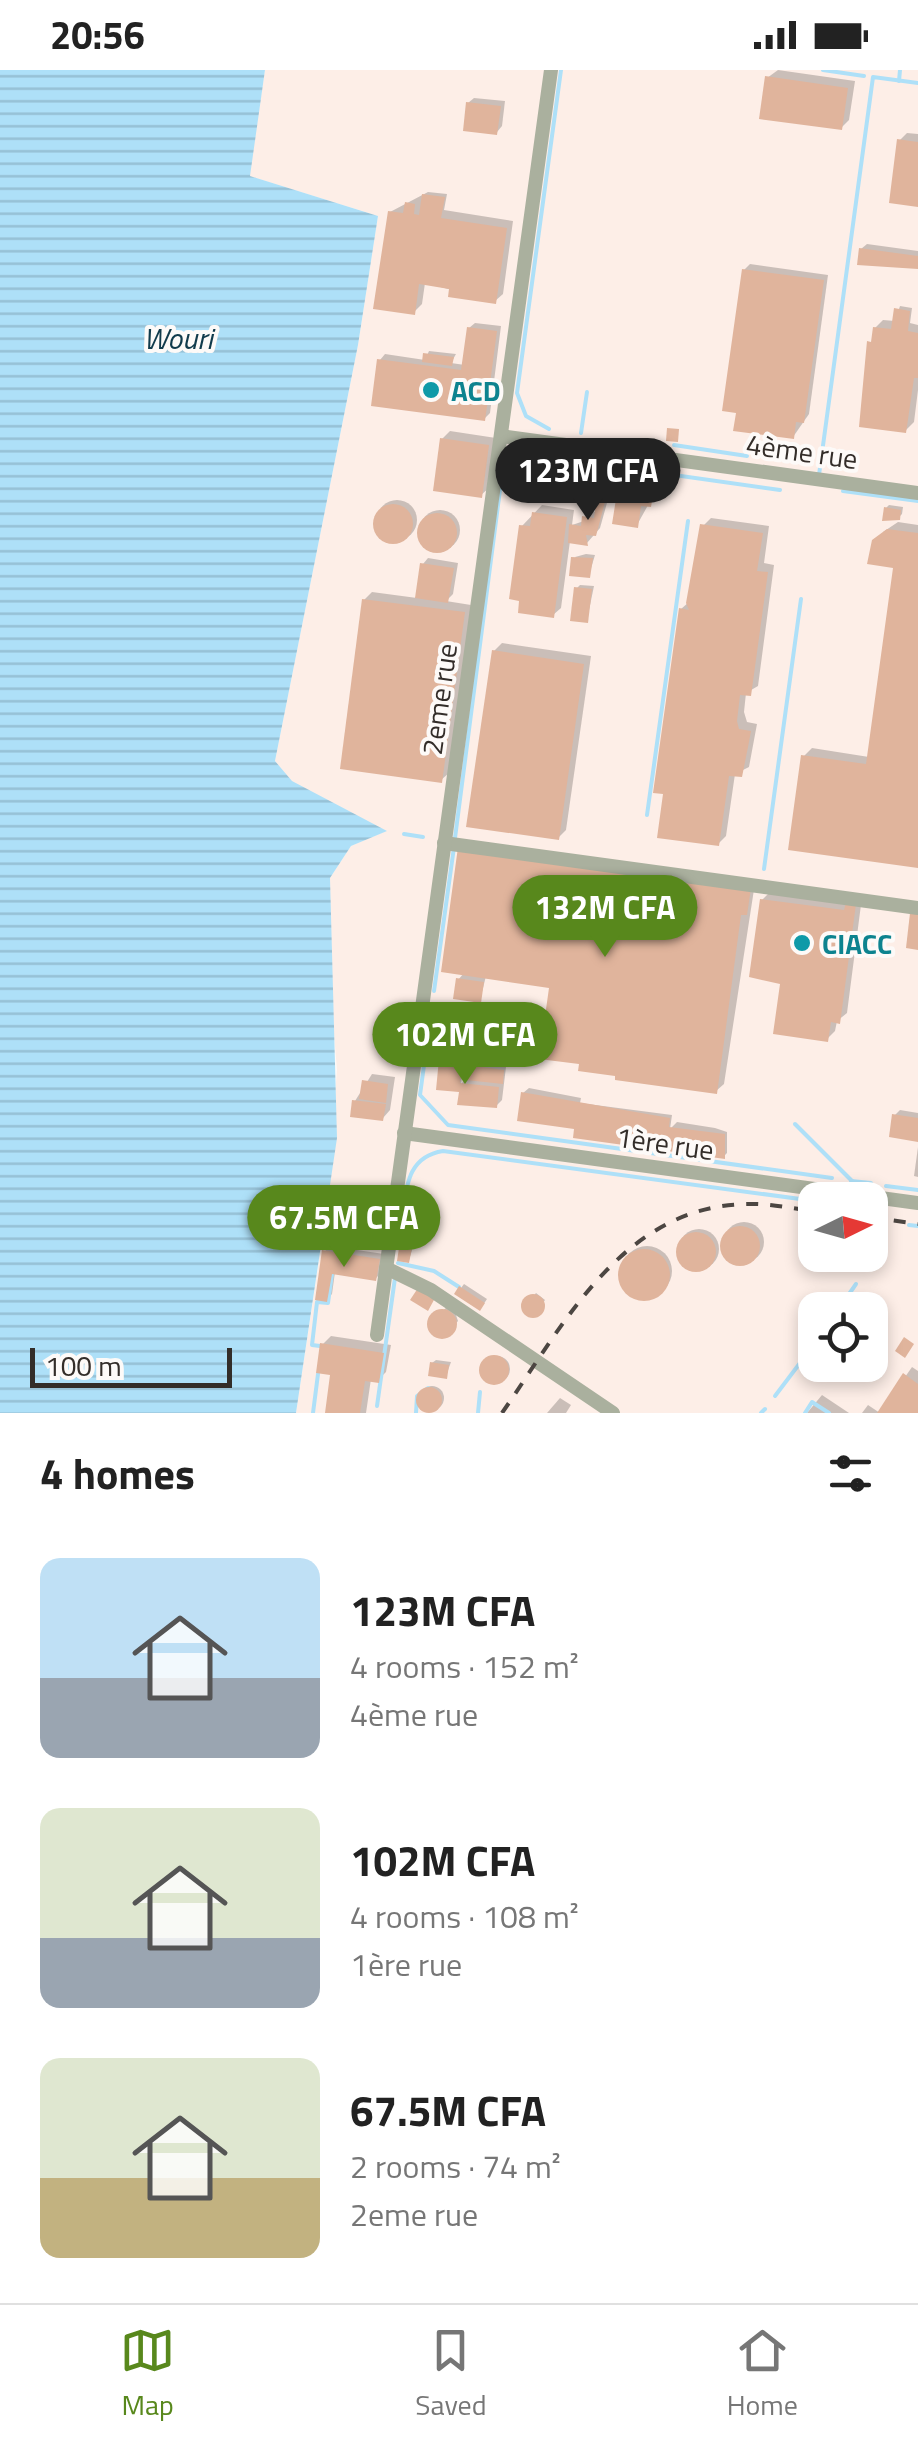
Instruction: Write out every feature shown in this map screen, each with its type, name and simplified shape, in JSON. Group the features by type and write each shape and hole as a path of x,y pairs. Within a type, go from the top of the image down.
{"street":[{"name":"2eme rue","path":"376,1335 551,70"},
{"name":"4ème rue","path":"500,436 918,493"},
{"path":"444,843 918,908"},
{"name":"1ère rue","path":"404,1133 918,1203"},
{"path":"386,1268 432,1290 613,1413"}],"shaded area":[{"path":"265,70 918,70 918,1413 296,1413 324,1227 337,1070 330,985 330,878 351,846 386,831 291,781 275,761 358,345 378,216 249,176"}],"water":[{"name":"Wouri","path":"0,70 265,70 250,176 378,216 358,345 275,761 292,781 387,831 351,846 330,878 337,1138 296,1413 0,1413"}],"building":[{"path":"765,76 848,88 842,130 759,119"},
{"path":"466,102 501,106 497,135 463,131"},
{"path":"897,139 918,142 918,207 889,203"},
{"path":"422,194 445,197 441,218 507,228 496,304 448,297 449,289 419,284 415,315 373,309 388,211 403,213 405,202 415,204 414,214 419,215"},
{"path":"859,248 918,256 918,269 857,265"},
{"path":"742,269 824,280 804,423 796,422 794,439 733,431 736,413 722,411"},
{"path":"894,308 910,311 908,331 918,333 918,378 914,378 906,433 859,427 867,341 871,342 873,327 891,329"},
{"name":"ACD","path":"467,327 497,331 485,421 371,406 377,359 461,370"},
{"path":"423,353 454,357 452,366 422,362"},
{"path":"667,428 679,429 678,442 666,441"},
{"path":"440,438 489,445 482,498 433,491"},
{"path":"620,474 646,478 643,493 653,495 651,507 641,506 638,528 612,524"},
{"path":"598,489 608,490 596,536 586,535 588,546 568,543 569,524 581,526 582,516 594,518"},
{"path":"393,504 407,510 413,524 407,538 393,544 379,538 373,524 379,510"},
{"path":"884,507 901,510 900,520 882,521"},
{"path":"532,512 567,517 554,618 518,613 519,601 509,599 519,525 530,526"},
{"path":"437,513 451,519 457,533 451,547 437,553 423,547 417,533 423,519"},
{"path":"700,524 763,533 757,571 768,572 751,696 740,695 737,721 739,729 751,731 742,777 729,776 719,846 657,838 663,794 653,793 679,608 689,610 686,603"},
{"path":"887,529 918,533 918,868 788,850 801,755 866,764 893,568 867,564 872,540"},
{"path":"571,557 593,558 590,578 569,576"},
{"path":"420,563 454,568 448,603 415,598"},
{"path":"574,587 592,589 588,623 570,621"},
{"path":"362,599 465,612 442,783 340,769"},
{"path":"492,650 584,664 559,840 466,827"},
{"path":"458,847 751,888 747,915 741,915 717,1094 615,1080 615,1076 578,1071 579,1064 539,1059 549,988 441,972"},
{"name":"CIACC","path":"760,899 844,910 846,902 856,904 840,1024 831,1022 828,1042 773,1034 780,984 749,977"},
{"path":"910,913 918,914 918,950 906,948"},
{"path":"456,978 484,982 481,1003 453,999"},
{"path":"442,1017 466,1021 460,1058 436,1054"},
{"path":"498,1032 513,1034 505,1067 493,1065"},
{"path":"439,1059 462,1062 460,1083 499,1087 497,1108 457,1105 459,1092 436,1090"},
{"path":"468,1065 504,1070 503,1084 466,1080"},
{"path":"362,1080 388,1084 386,1103 359,1099"},
{"path":"521,1092 670,1118 669,1127 725,1134 725,1159 573,1138 574,1129 517,1121"},
{"path":"352,1100 386,1104 383,1121 350,1117"},
{"path":"892,1114 918,1118 918,1142 889,1137"},
{"path":"740,1226 754,1232 760,1246 754,1260 740,1266 726,1260 720,1246 726,1232"},
{"path":"696,1232 710,1238 716,1252 710,1266 696,1272 682,1266 676,1252 682,1238"},
{"path":"400,1241 413,1243 409,1263 397,1261"},
{"path":"644,1249 662,1257 670,1275 662,1293 644,1301 626,1293 618,1275 626,1257"},
{"path":"322,1250 380,1259 376,1281 332,1274 327,1302 315,1300"},
{"path":"459,1286 485,1303 480,1311 454,1294"},
{"path":"418,1288 435,1298 428,1311 410,1300"},
{"path":"533,1294 545,1306 533,1318 521,1306"},
{"path":"442,1309 456,1318 457,1324 448,1338 442,1339 428,1330 427,1324 436,1310"},
{"path":"904,1337 914,1344 905,1358 895,1351"},
{"path":"320,1343 384,1353 379,1383 365,1381 360,1413 325,1413 330,1375 316,1373"},
{"path":"494,1355 505,1359 509,1370 505,1381 494,1385 483,1381 479,1370 483,1359"},
{"path":"430,1362 449,1365 447,1379 428,1376"},
{"path":"903,1373 918,1384 918,1413 877,1413"},
{"path":"429,1387 438,1391 442,1400 438,1409 429,1413 420,1409 416,1400 420,1391"}],"waterway":[{"path":"549,429 526,416 517,393 561,70"},
{"path":"823,70 864,76"},
{"path":"899,81 900,70"},
{"path":"819,475 873,77 918,83"},
{"path":"581,433 587,392"},
{"path":"674,445 747,456"},
{"path":"455,838 501,482 513,463 533,455 780,490"},
{"path":"843,491 918,501"},
{"path":"647,815 688,521"},
{"path":"764,869 801,599"},
{"path":"404,834 423,837"},
{"path":"434,991 454,847"},
{"path":"429,1028 420,1095 448,1125 832,1178"},
{"path":"795,1124 852,1181"},
{"path":"403,1208 409,1179 417,1164 443,1151 798,1199"},
{"path":"851,1181 861,1182"},
{"path":"888,1186 918,1190"},
{"path":"909,1225 918,1226"},
{"path":"398,1263 434,1271 459,1287"},
{"path":"320,1346 312,1345 317,1302 328,1303 332,1274"},
{"path":"377,1406 395,1278"},
{"path":"850,1292 856,1284"},
{"path":"775,1396 798,1366"},
{"path":"313,1413 318,1374"},
{"path":"416,1413 417,1396 428,1388"},
{"path":"478,1413 480,1392"},
{"path":"805,1413 812,1402 829,1413"},
{"path":"761,1413 765,1409"}],"railway":[{"path":"502,1413 574,1308 631,1248 665,1225 703,1210 747,1204 798,1209"},
{"path":"888,1220 918,1224"}],"place":[{"name":"ACD","path":"431,390"},
{"name":"CIACC","path":"802,943"}]}
